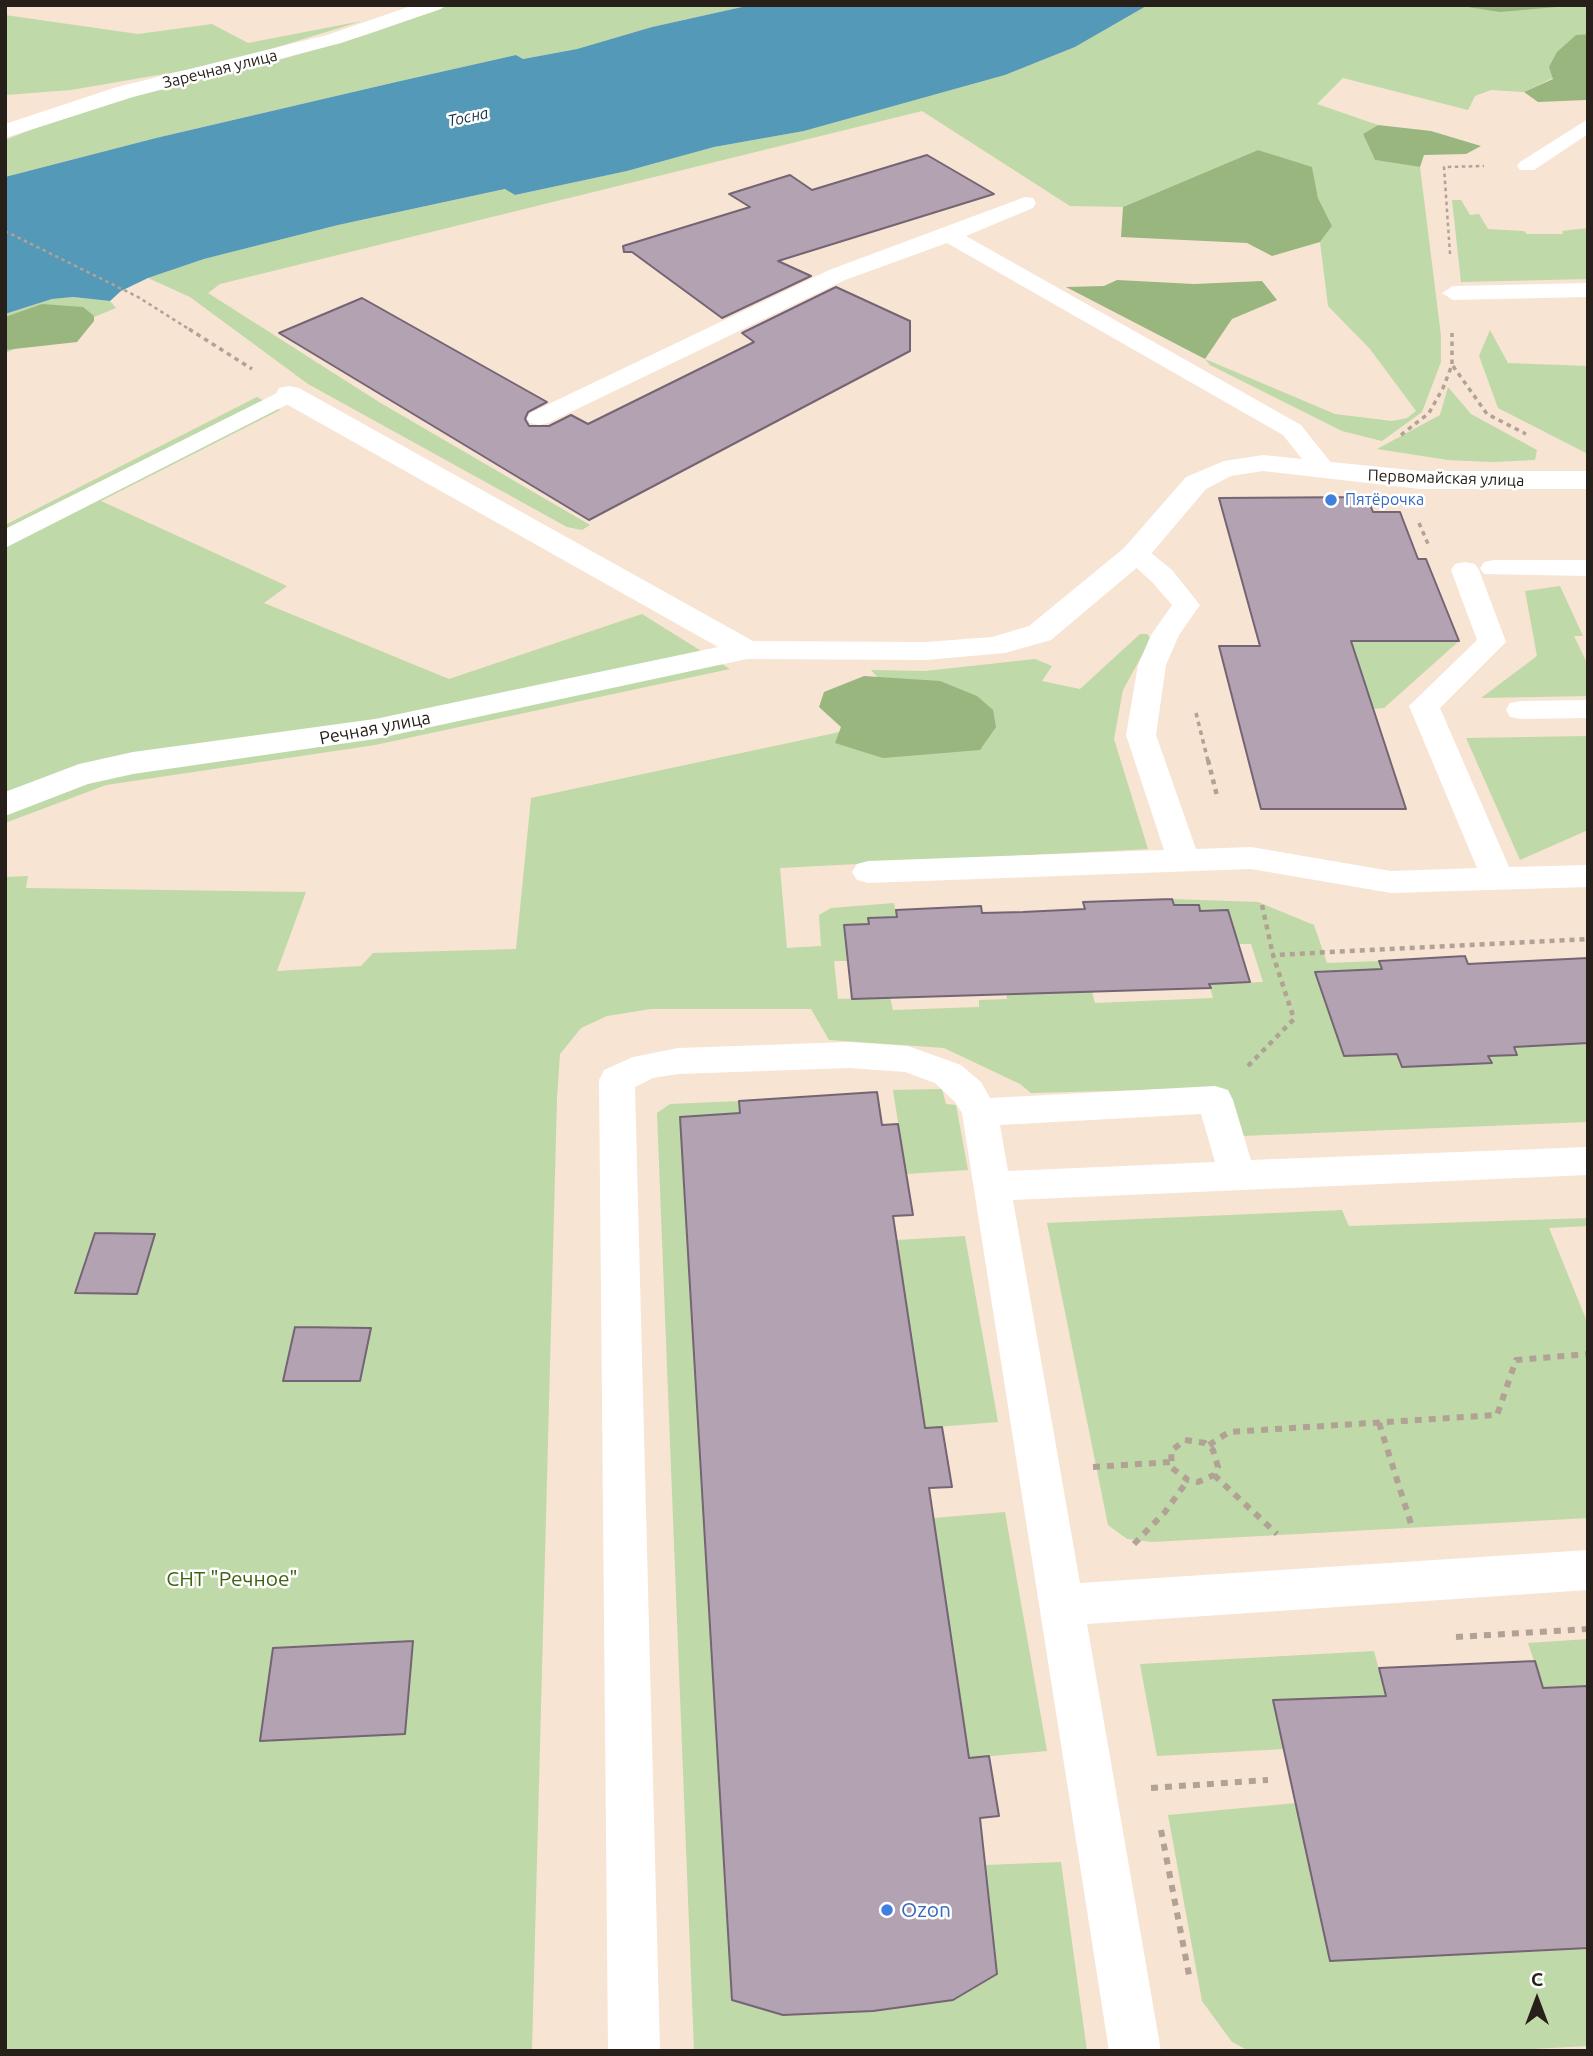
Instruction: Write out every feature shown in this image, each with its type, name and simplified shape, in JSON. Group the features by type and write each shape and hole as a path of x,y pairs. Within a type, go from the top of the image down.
{"street":[{"name":"Заречная улица","path":"5,131 125,92 334,40 434,5"},
{"path":"33,99 125,92"},
{"path":"289,394 747,650"},
{"name":"Первомайская улица","path":"1135,554 1196,483 1224,469 1263,463 1420,480 1588,480"},
{"name":"Речная улица","path":"5,805 79,775 133,763 375,729 747,650 926,651 994,646 1040,633 1135,554"}],"lane":[{"path":"1527,166 1588,125"},
{"path":"539,418 837,275 949,235 1025,202"},
{"path":"949,235 1292,430 1322,469"},
{"path":"1453,293 1588,290"},
{"path":"5,540 289,394"},
{"path":"1135,554 1162,576 1186,605 1165,635 1152,664 1141,735 1184,861"},
{"path":"1497,878 1424,706 1492,642 1480,569 1588,568"},
{"path":"1521,710 1588,709"},
{"path":"868,872 1251,859 1391,882 1588,876"},
{"path":"634,2051 617,1080 646,1066 678,1061 849,1055 908,1059 948,1074 968,1092 980,1112 1135,2051"},
{"path":"980,1112 1215,1100 1237,1175"},
{"path":"992,1186 1588,1161"},
{"path":"1062,1605 1588,1570"}],"path":[{"path":"5,231 138,297 289,394"},
{"path":"1452,365 1487,414 1532,438"},
{"path":"1215,1100 1294,1019 1273,955 1588,939"},
{"path":"1209,1446 1229,1432 1497,1415 1516,1360 1588,1354"},
{"path":"1379,1423 1429,1581"},
{"path":"1185,1440 1209,1446 1217,1458 1214,1475 1198,1482 1178,1475 1171,1462 1171,1451 1185,1440"},
{"path":"1039,1470 1171,1462"},
{"path":"1214,1475 1334,1588"},
{"path":"1094,1792 1268,1780"}],"green space":[{"path":"451,5 751,5 652,27 577,49 523,59 516,55 396,82 156,138 5,177 5,140 33,129 133,96 279,60 366,35"},
{"path":"1148,5 1588,5 1588,34 1576,35 1553,78 1524,92 1491,90 1475,96 1468,110 1343,78 1317,104 1378,125 1363,134 1375,160 1420,167 1441,336 1441,362 1422,412 1382,441 1342,431 1210,365 1205,359 1335,414 1392,421 1407,418 1416,411 1370,349 1328,306 1320,242 1332,226 1318,198 1312,168 1258,150 1123,207 1070,206 922,111 220,284 208,293 379,402 590,525 582,530 567,527 308,384 190,297 148,278 204,259 338,225 506,189 515,195 627,171 714,147 804,131 1005,75 1075,47"},
{"path":"1455,5 1554,5 1556,7 1500,12"},
{"path":"5,15 138,34 212,24 248,43 362,21 222,64 71,90 5,95"},
{"path":"1588,34 1586,100 1538,102 1524,92 1553,79 1549,67 1557,52 1576,35"},
{"path":"1378,125 1431,131 1481,146 1466,154 1424,155 1420,167 1375,160 1363,134"},
{"path":"1258,150 1312,167 1318,198 1332,226 1320,242 1272,256 1247,243 1121,237 1123,207"},
{"path":"1452,200 1461,200 1470,215 1479,214 1488,229 1524,231 1527,234 1563,234 1562,231 1588,228 1588,279 1461,282"},
{"path":"1117,280 1194,284 1262,281 1277,300 1232,319 1205,359 1066,287 1104,286"},
{"path":"73,297 110,301 116,308 5,353 5,314 52,299"},
{"path":"42,304 83,307 94,316 94,321 77,342 5,350 5,317"},
{"path":"1490,330 1508,363 1588,366 1588,454 1498,408 1479,356"},
{"path":"1448,387 1471,414 1537,450 1535,460 1448,460 1377,449 1440,415"},
{"path":"257,397 280,410 101,501 287,586 264,603 449,679 642,614 730,669 375,745 106,785 5,823 5,525"},
{"path":"1560,586 1583,636 1574,636 1588,665 1588,696 1481,698 1537,656 1525,591"},
{"name":"СНТ \"Речное\"","path":"1140,634 1147,634 1151,639 1123,690 1114,739 1148,849 780,868 787,948 821,946 819,915 831,908 894,903 897,917 869,918 869,924 848,961 834,961 838,999 890,997 893,1010 979,1007 979,1000 1007,999 1006,992 1091,988 1095,1003 1213,998 1209,984 1263,982 1251,944 1238,944 1228,910 1200,911 1198,905 1174,905 1172,899 1258,902 1314,925 1327,963 1379,961 1382,969 1353,970 1330,1016 1344,1056 1397,1054 1403,1067 1491,1063 1488,1056 1517,1055 1514,1047 1588,1043 1588,1122 1241,1136 1222,1088 1031,1093 1020,1084 944,1048 829,1040 811,1009 651,1009 607,1016 581,1028 560,1054 557,1098 532,2051 5,2051 5,877 28,876 26,888 306,892 277,971 361,966 373,953 516,949 531,798 891,721 891,692 871,670 925,671 1035,659 1052,666 1042,681 1080,689"},
{"path":"1459,641 1384,708 1373,709 1351,642"},
{"path":"864,676 940,681 977,696 993,710 996,727 980,750 883,758 835,743 841,727 819,707 824,692"},
{"path":"1588,736 1588,830 1520,860 1466,738"},
{"path":"942,1089 946,1104 956,1105 968,1170 906,1174 893,1090"},
{"path":"739,1101 740,1113 680,1117 732,2000 783,2015 873,2011 953,2000 985,1865 1061,1862 1087,2051 694,2051 657,1113 670,1104"},
{"path":"1342,1210 1349,1226 1588,1218 1588,1226 1549,1228 1588,1324 1588,1518 1152,1542 1127,1539 1108,1525 1047,1223"},
{"path":"965,1236 998,1422 925,1428 897,1240"},
{"path":"1005,1512 1047,1751 969,1758 934,1518"},
{"path":"1588,1639 1588,1686 1543,1688 1528,1643"},
{"path":"1374,1651 1386,1696 1273,1700 1284,1749 1157,1756 1140,1664"},
{"path":"1296,1803 1330,1961 1588,1948 1588,2046 1496,2051 1249,2051 1232,2042 1202,2001 1168,1815"}],"water":[{"name":"Тосна","path":"751,5 1148,5 1075,47 1005,75 804,131 714,147 627,171 515,195 505,189 338,225 204,259 148,278 121,291 110,301 73,297 52,299 5,314 5,177 156,138 396,82 516,55 523,59 577,49 652,27"}],"building":[{"path":"927,155 994,194 778,261 811,276 722,318 632,252 624,252 623,246 750,207 729,194 790,175 812,190"},
{"path":"836,287 910,321 910,351 589,520 279,333 362,298 547,402 528,412 525,419 529,426 549,426 571,415 588,424 754,342 742,333"},
{"path":"1367,497 1373,512 1400,512 1418,559 1426,559 1459,641 1351,641 1406,809 1261,809 1219,646 1260,646 1219,498"},
{"path":"1172,899 1174,905 1199,905 1200,911 1228,910 1250,982 1209,984 1211,988 852,999 844,925 869,924 868,918 897,917 896,910 981,906 982,913 1023,912 1085,909 1083,902"},
{"path":"1465,956 1468,964 1588,958 1588,1043 1514,1047 1517,1055 1488,1056 1492,1063 1402,1067 1397,1054 1344,1056 1315,972 1382,969 1379,961"},
{"path":"877,1092 882,1125 898,1124 913,1215 893,1216 925,1428 942,1427 952,1487 929,1488 969,1758 989,1756 999,1816 980,1818 997,1974 953,2000 873,2011 783,2015 732,2000 680,1117 740,1113 739,1101"},
{"path":"95,1233 155,1234 137,1294 75,1293"},
{"path":"295,1327 371,1328 360,1381 283,1381"},
{"path":"413,1641 405,1734 260,1741 273,1648"},
{"path":"1535,1661 1543,1688 1588,1686 1588,1948 1330,1961 1273,1700 1386,1696 1379,1668"}],"place":[{"name":"Пятёрочка","path":"1331,500"},
{"name":"Ozon","path":"887,1910"}]}
